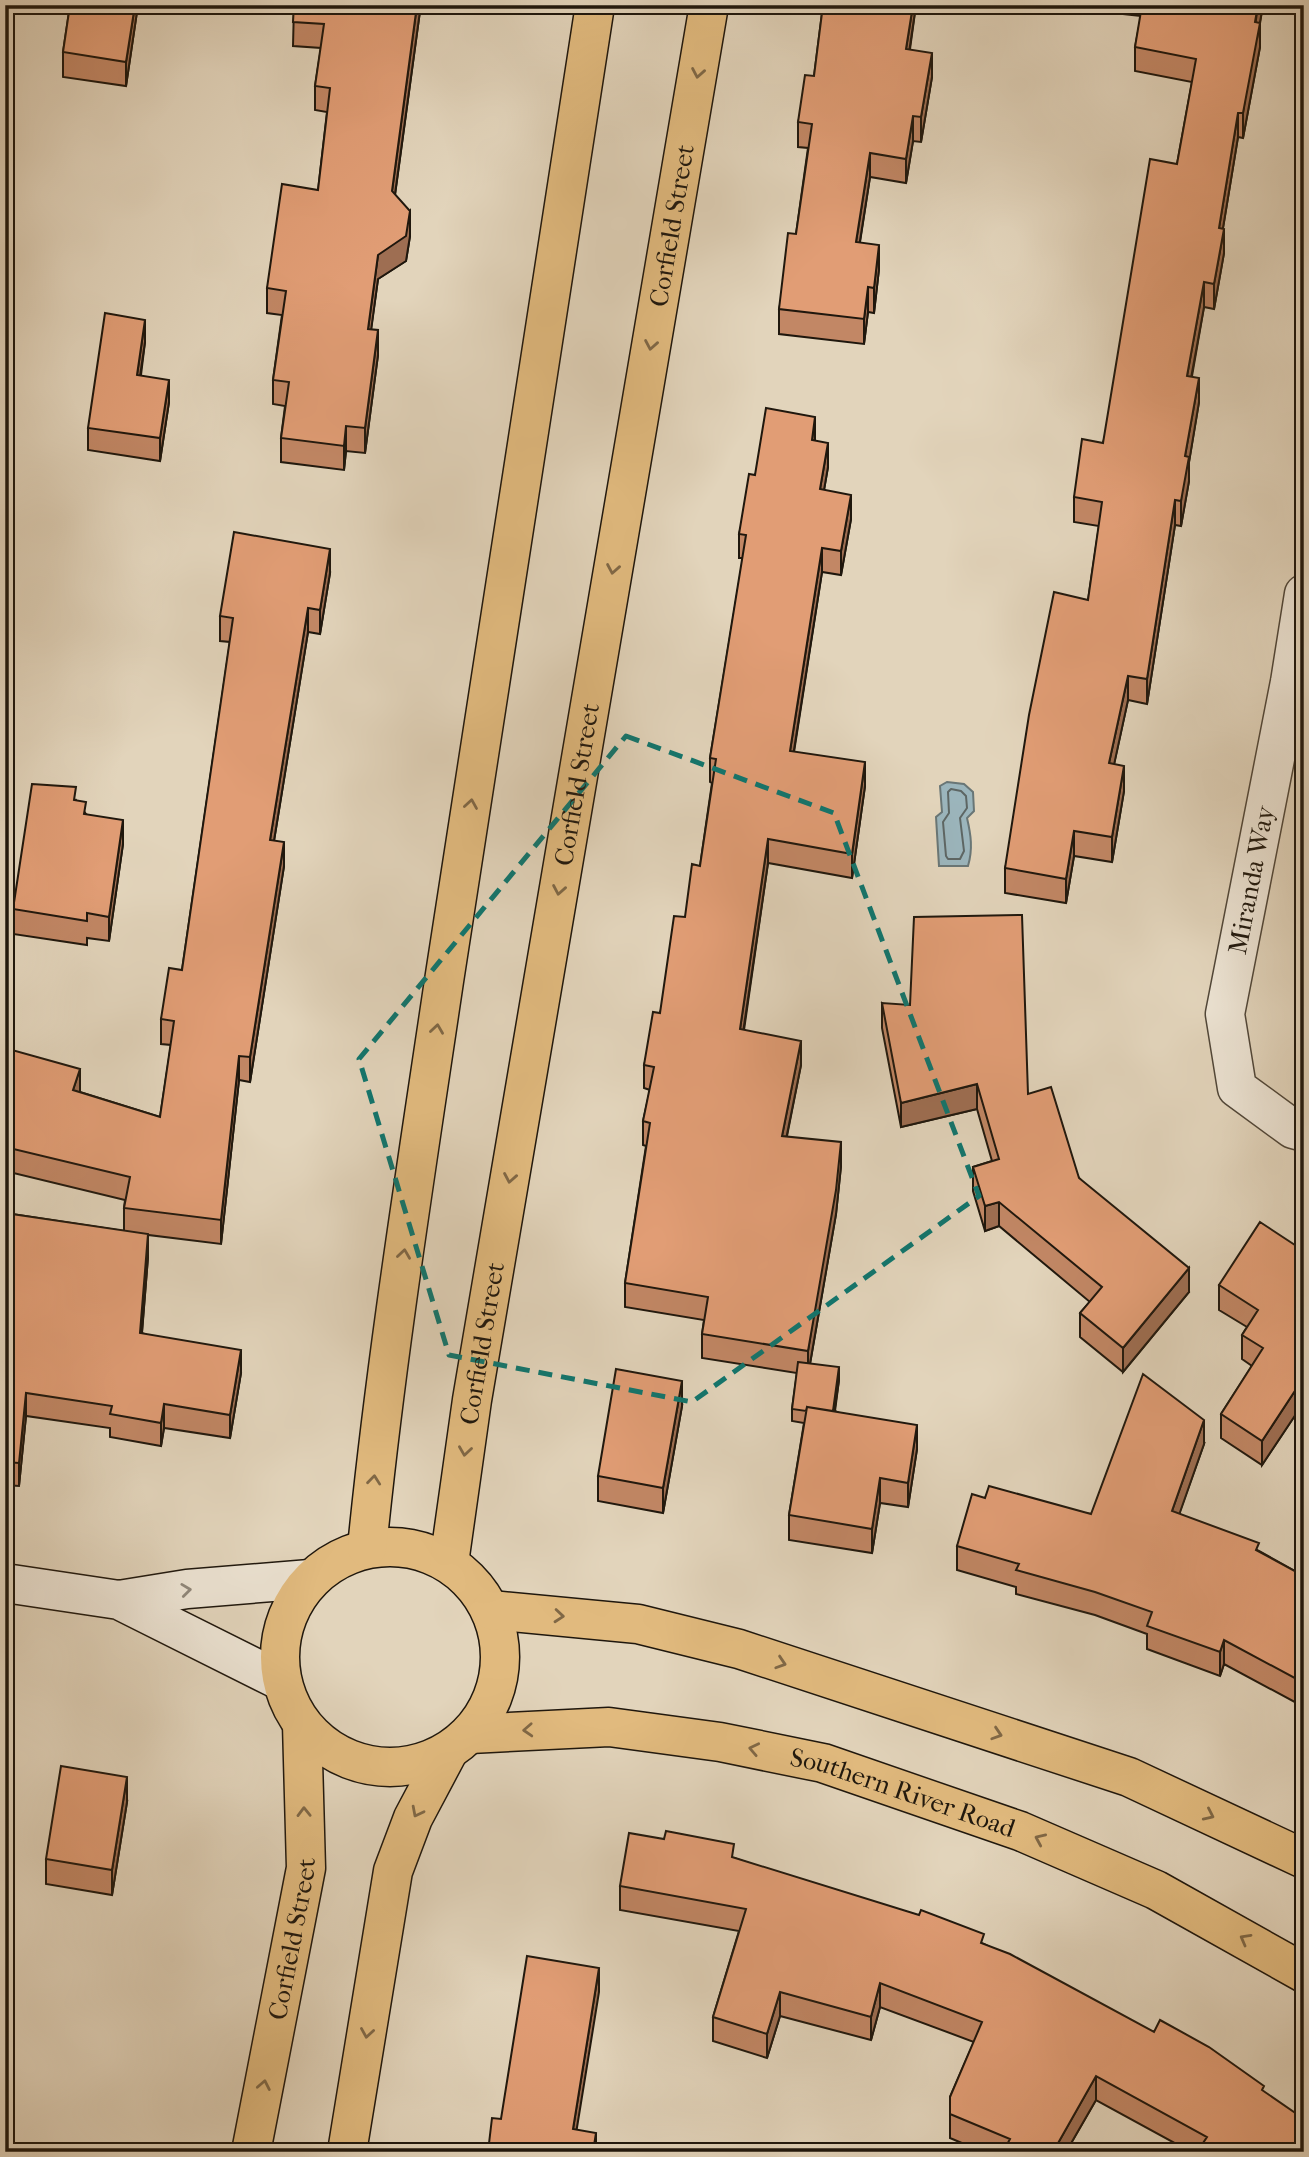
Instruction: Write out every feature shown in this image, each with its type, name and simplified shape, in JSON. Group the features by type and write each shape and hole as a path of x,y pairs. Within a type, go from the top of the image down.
{"main road":[{"path":"367,1548 381,1409 595,5"},
{"name":"Corfield Street","path":"449,1563 471,1400 709,5"},
{"path":"347,2152 393,1871 413,1818 459,1743 489,1707 500,1675 500,1643 491,1610 474,1584 449,1563 414,1549 395,1546 367,1548 336,1559 310,1579 289,1609 279,1644 281,1681 289,1704 302,1724 325,1747 334,1752 354,1762 386,1768 418,1764 459,1743"},
{"path":"491,1610 638,1624 739,1649 1129,1777 1304,1859"},
{"name":"Corfield Street","path":"251,2152 306,1868 302,1724"},
{"name":"Southern River Road","path":"459,1743 609,1727 720,1742 823,1763 1020,1831 1156,1890 1304,1973"}],"street":[{"name":"Miranda Way","path":"1304,594 1225,1014 1237,1088 1293,1129 1304,1132"},
{"path":"119,1601 187,1589 310,1579"},
{"path":"5,1583 119,1601 281,1681"}],"highlighted area":[{"path":"626,736 834,813 979,1196 692,1402 449,1355 359,1059"}],"water":[{"path":"947,782 964,784 973,792 974,811 967,818 971,842 968,866 939,866 936,817 942,812 940,786"}],"building":[{"path":"70,5 135,5 126,62 63,52"},
{"path":"294,5 417,5 392,191 410,211 406,236 378,255 368,329 378,330 365,428 346,426 344,446 281,438 289,382 273,380 286,291 267,288 282,184 318,190 330,88 315,86 324,24 293,22"},
{"path":"823,5 913,5 906,49 932,53 921,117 913,116 906,159 870,153 856,242 879,245 874,288 868,287 864,319 779,309 788,233 796,234 812,124 798,122 805,75 814,76"},
{"path":"1142,5 1258,5 1255,22 1260,23 1243,113 1238,113 1219,228 1224,229 1214,284 1204,282 1187,376 1199,378 1185,456 1189,457 1181,501 1175,500 1147,679 1128,676 1109,763 1124,766 1112,837 1074,831 1066,879 1005,868 1029,715 1054,592 1088,600 1102,502 1074,497 1082,439 1103,443 1150,159 1177,164 1196,59 1135,47"},
{"path":"105,313 145,320 137,375 169,380 160,438 88,428"},
{"path":"766,408 815,417 812,440 828,443 820,489 851,495 841,551 822,548 790,751 865,762 852,854 768,839 740,1029 801,1041 782,1136 841,1142 836,1190 808,1351 702,1334 708,1297 625,1283 650,1123 643,1121 654,1067 644,1065 653,1012 660,1013 674,916 685,917 692,864 700,866 716,759 710,758 746,535 739,534 749,474 755,475"},
{"path":"234,532 330,549 320,610 308,608 270,840 284,842 250,1057 239,1056 221,1220 124,1208 130,1177 5,1147 5,1048 80,1069 73,1090 160,1117 174,1021 161,1019 169,968 182,970 233,618 220,616"},
{"path":"32,784 76,787 74,800 86,802 84,814 123,820 109,917 87,913 87,921 13,909"},
{"path":"1022,915 1028,1094 1051,1087 1079,1178 1189,1268 1123,1348 1080,1313 1102,1287 999,1202 985,1206 973,1167 999,1159 977,1084 901,1103 882,1003 910,1005 914,917"},
{"path":"5,1213 148,1234 140,1333 241,1350 230,1415 164,1404 161,1423 110,1414 112,1406 26,1393 19,1463 5,1462"},
{"path":"1260,1222 1304,1251 1304,1377 1262,1441 1221,1414 1263,1348 1242,1335 1258,1310 1219,1285"},
{"path":"798,1362 839,1367 833,1411 807,1407 806,1411 792,1409"},
{"path":"616,1369 682,1381 663,1488 598,1476"},
{"path":"1143,1374 1204,1420 1172,1511 1259,1543 1256,1550 1304,1576 1304,1683 1224,1640 1220,1652 1147,1626 1152,1612 1095,1592 1016,1570 1019,1564 957,1546 972,1494 985,1498 989,1486 1091,1514"},
{"path":"807,1407 917,1425 908,1483 880,1478 872,1529 789,1515"},
{"path":"61,1766 127,1777 112,1870 46,1859"},
{"path":"666,1831 734,1844 732,1857 919,1915 921,1910 984,1934 981,1943 1010,1954 1154,2032 1160,2020 1209,2047 1264,2086 1262,2090 1304,2119 1304,2152 1197,2152 1207,2137 1096,2076 1053,2152 1003,2152 1010,2139 950,2114 950,2097 982,2022 880,1983 871,2017 780,1992 767,2034 713,2017 746,1909 620,1886 629,1833 664,1839"},
{"path":"527,1956 599,1968 573,2129 596,2133 593,2152 488,2152 492,2118 501,2119"}]}
